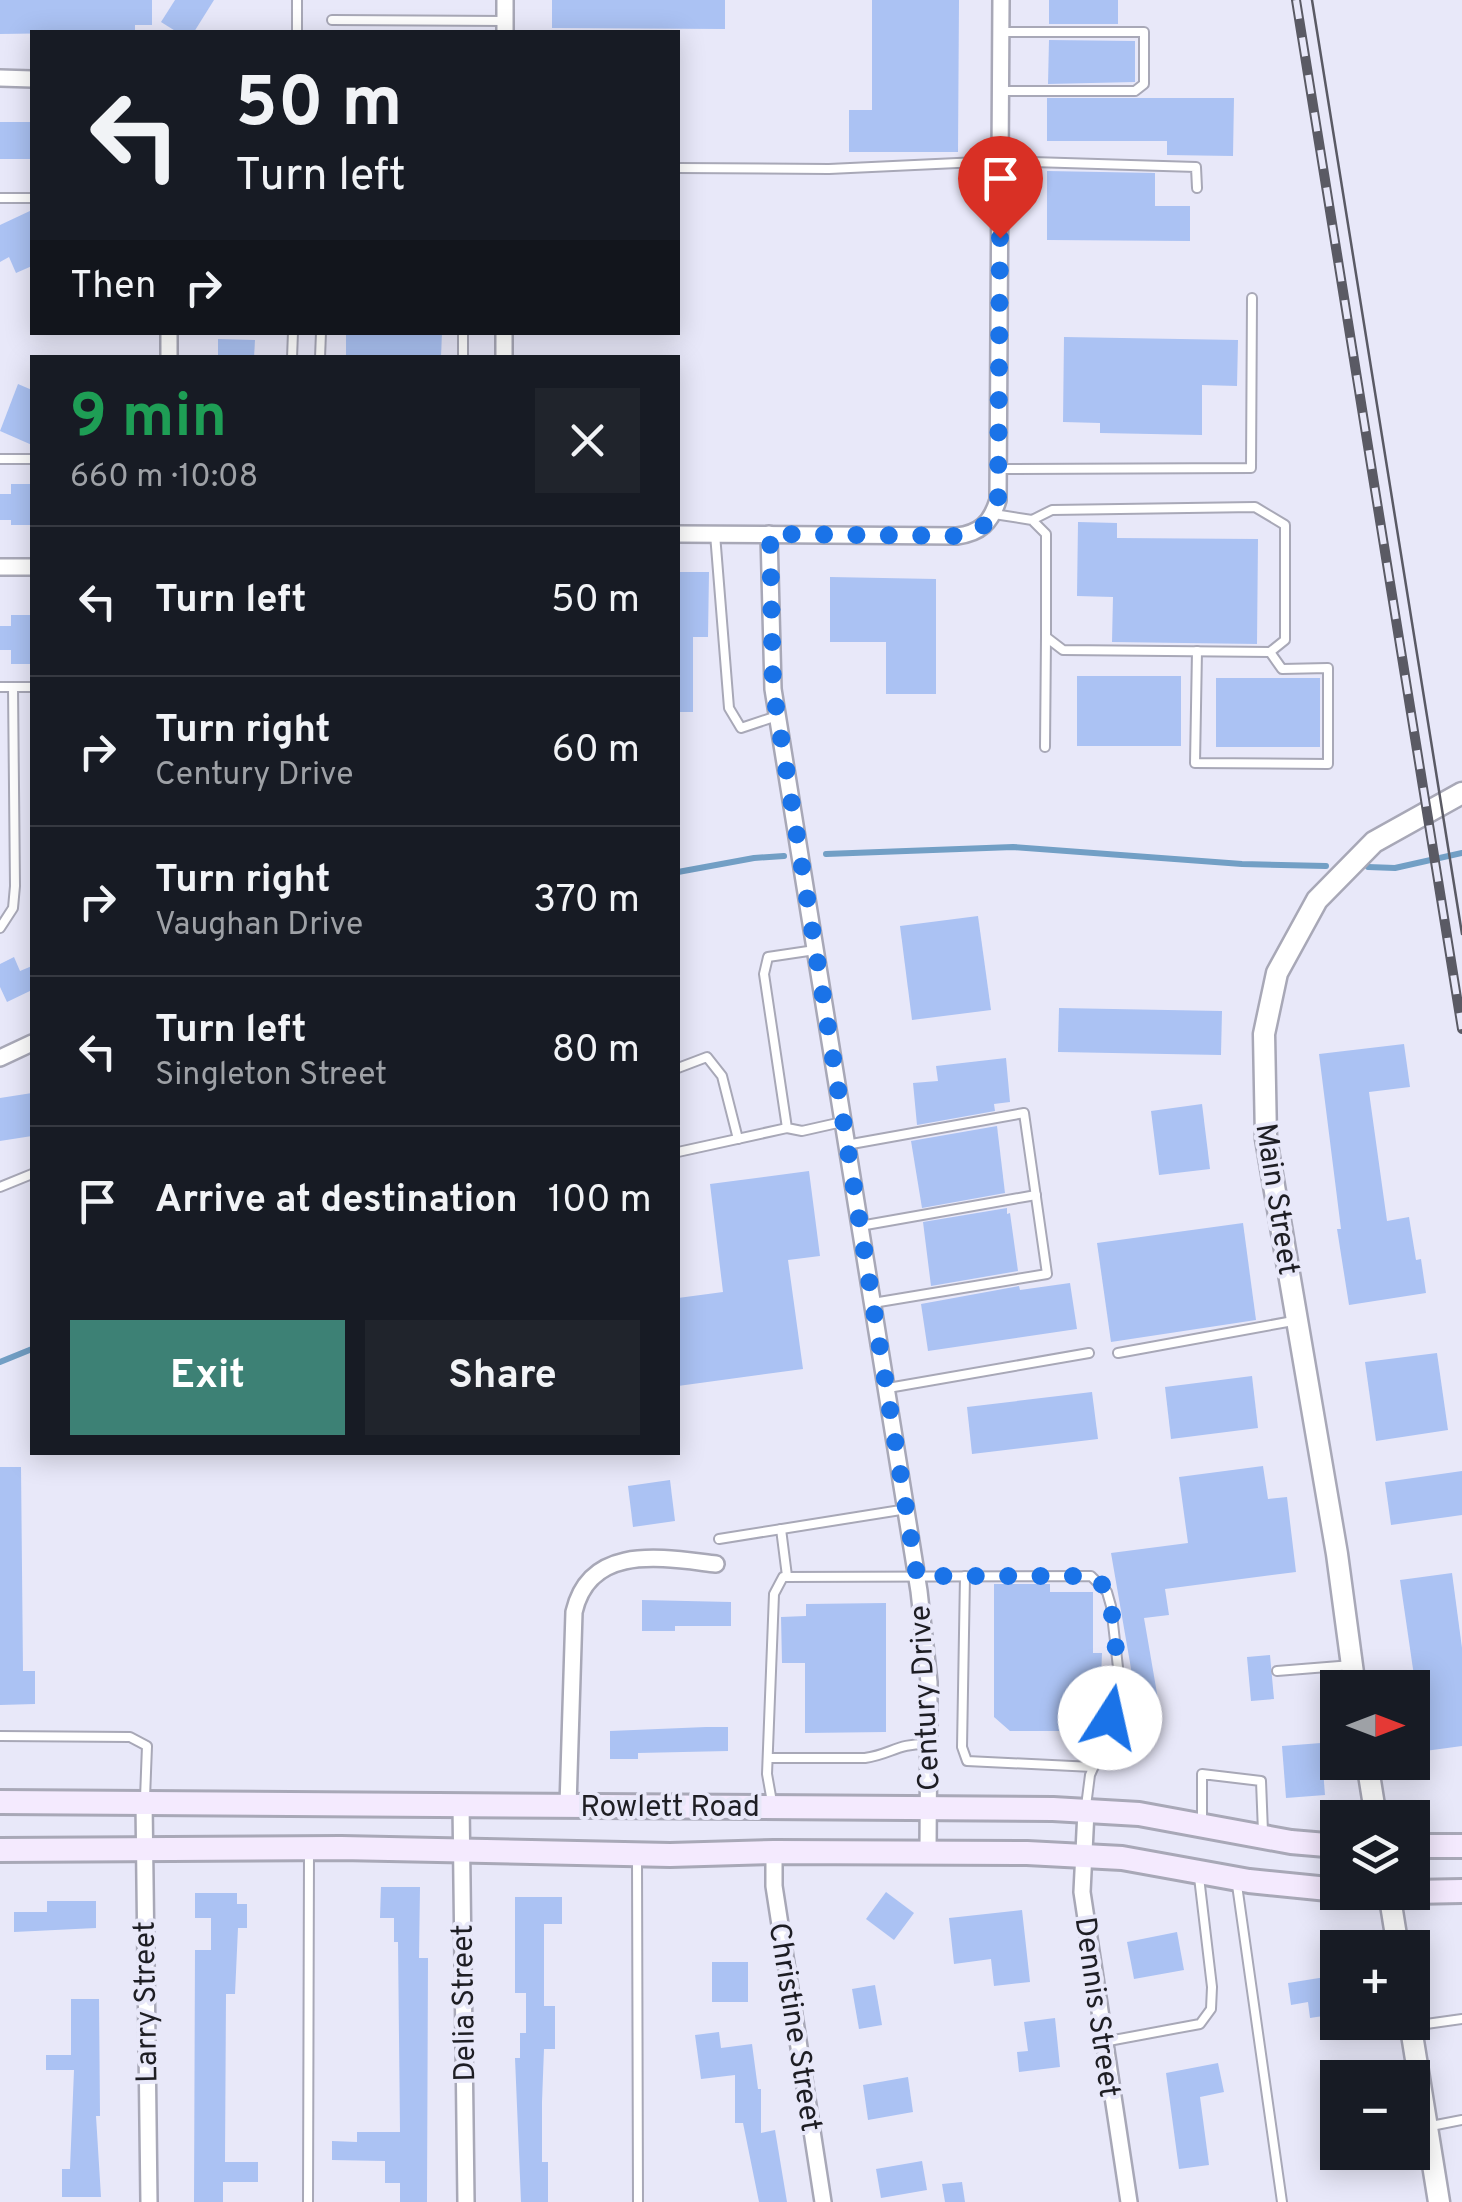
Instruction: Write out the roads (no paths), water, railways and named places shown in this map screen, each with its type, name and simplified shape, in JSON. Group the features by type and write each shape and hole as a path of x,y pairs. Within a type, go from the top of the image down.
{"main road":[{"name":"Rowlett Road","path":"0,1802 1086,1811 1140,1814 1320,1844"},
{"path":"1430,1846 1462,1846"},
{"name":"Rowlett Road","path":"0,1850 308,1848 1083,1856 1122,1858 1320,1888"},
{"path":"1430,1891 1462,1890"}],"street":[{"path":"505,0 505,27"},
{"path":"680,534 957,536 986,526 996,507 998,469 1001,0"},
{"path":"0,78 30,79"},
{"name":"Century Drive","path":"770,534 770,631 777,716 917,1576 929,1682 928,1853"},
{"path":"0,567 30,567"},
{"name":"Main Street","path":"1353,1670 1265,1119 1264,1034 1277,973 1317,900 1374,842 1462,793"},
{"path":"0,1058 30,1044"},
{"path":"568,1806 574,1612 585,1584 594,1573 637,1559 716,1564"},
{"name":"Larry Street","path":"144,1802 148,2202"},
{"name":"Delia Street","path":"461,1804 466,2202"},
{"name":"Dennis Street","path":"1086,1811 1082,1892 1129,2202"},
{"name":"Christine Street","path":"774,1852 774,1886 822,2202"},
{"path":"1430,2152 1438,2202"}],"lane":[{"path":"297,0 297,30"},
{"path":"332,20 462,21 505,27"},
{"path":"462,21 462,30"},
{"path":"1000,90 1135,90 1144,84 1144,32 1001,32"},
{"path":"680,168 829,169 1000,161 1196,167 1196,188"},
{"path":"0,198 30,198"},
{"path":"998,469 1251,468 1252,298"},
{"path":"0,459 30,460"},
{"path":"996,507 1032,520 1046,534 1045,747"},
{"path":"1032,520 1052,510 1255,508 1285,526 1285,640 1270,652 1062,650 1046,637"},
{"path":"715,534 729,708 741,728 777,716"},
{"path":"1197,651 1195,764 1328,764 1328,668 1282,669 1270,652"},
{"path":"0,687 30,687"},
{"path":"0,928 13,908 16,886 13,687"},
{"path":"787,1128 764,974 768,957 815,950"},
{"path":"680,1067 707,1057 722,1076 738,1139"},
{"path":"846,1146 1024,1113 1048,1274 873,1304"},
{"path":"680,1152 787,1128 802,1131 842,1122"},
{"path":"0,1186 30,1175"},
{"path":"860,1226 1036,1195"},
{"path":"1118,1353 1298,1321"},
{"path":"888,1388 1089,1354"},
{"path":"718,1539 908,1509"},
{"path":"781,1529 787,1576"},
{"path":"965,1576 962,1746 968,1760 1093,1767"},
{"path":"773,1806 768,1792 768,1758 774,1594 783,1577 1091,1576 1107,1592 1120,1684 1093,1767 1086,1811"},
{"path":"1277,1670 1352,1665"},
{"path":"0,1736 130,1737 146,1746 144,1802"},
{"path":"768,1758 866,1758 880,1756 899,1745 929,1744"},
{"path":"1202,1826 1202,1774 1262,1782 1263,1837"},
{"path":"308,1848 308,2202"},
{"path":"637,1854 638,2202"},
{"path":"1103,2042 1200,2024 1211,2008 1198,1871"},
{"path":"1236,1878 1282,2202"},
{"path":"1430,2022 1462,2019"},
{"path":"1430,2126 1462,2120"}],"waterway":[{"path":"826,854 1013,847 1242,864 1326,866"},
{"path":"1368,867 1395,868 1462,853"},
{"path":"680,872 784,856"},
{"path":"0,1362 30,1350"}],"tram line":[{"path":"1312,0 1462,934"}],"railway":[{"path":"1296,0 1462,1029"}]}
